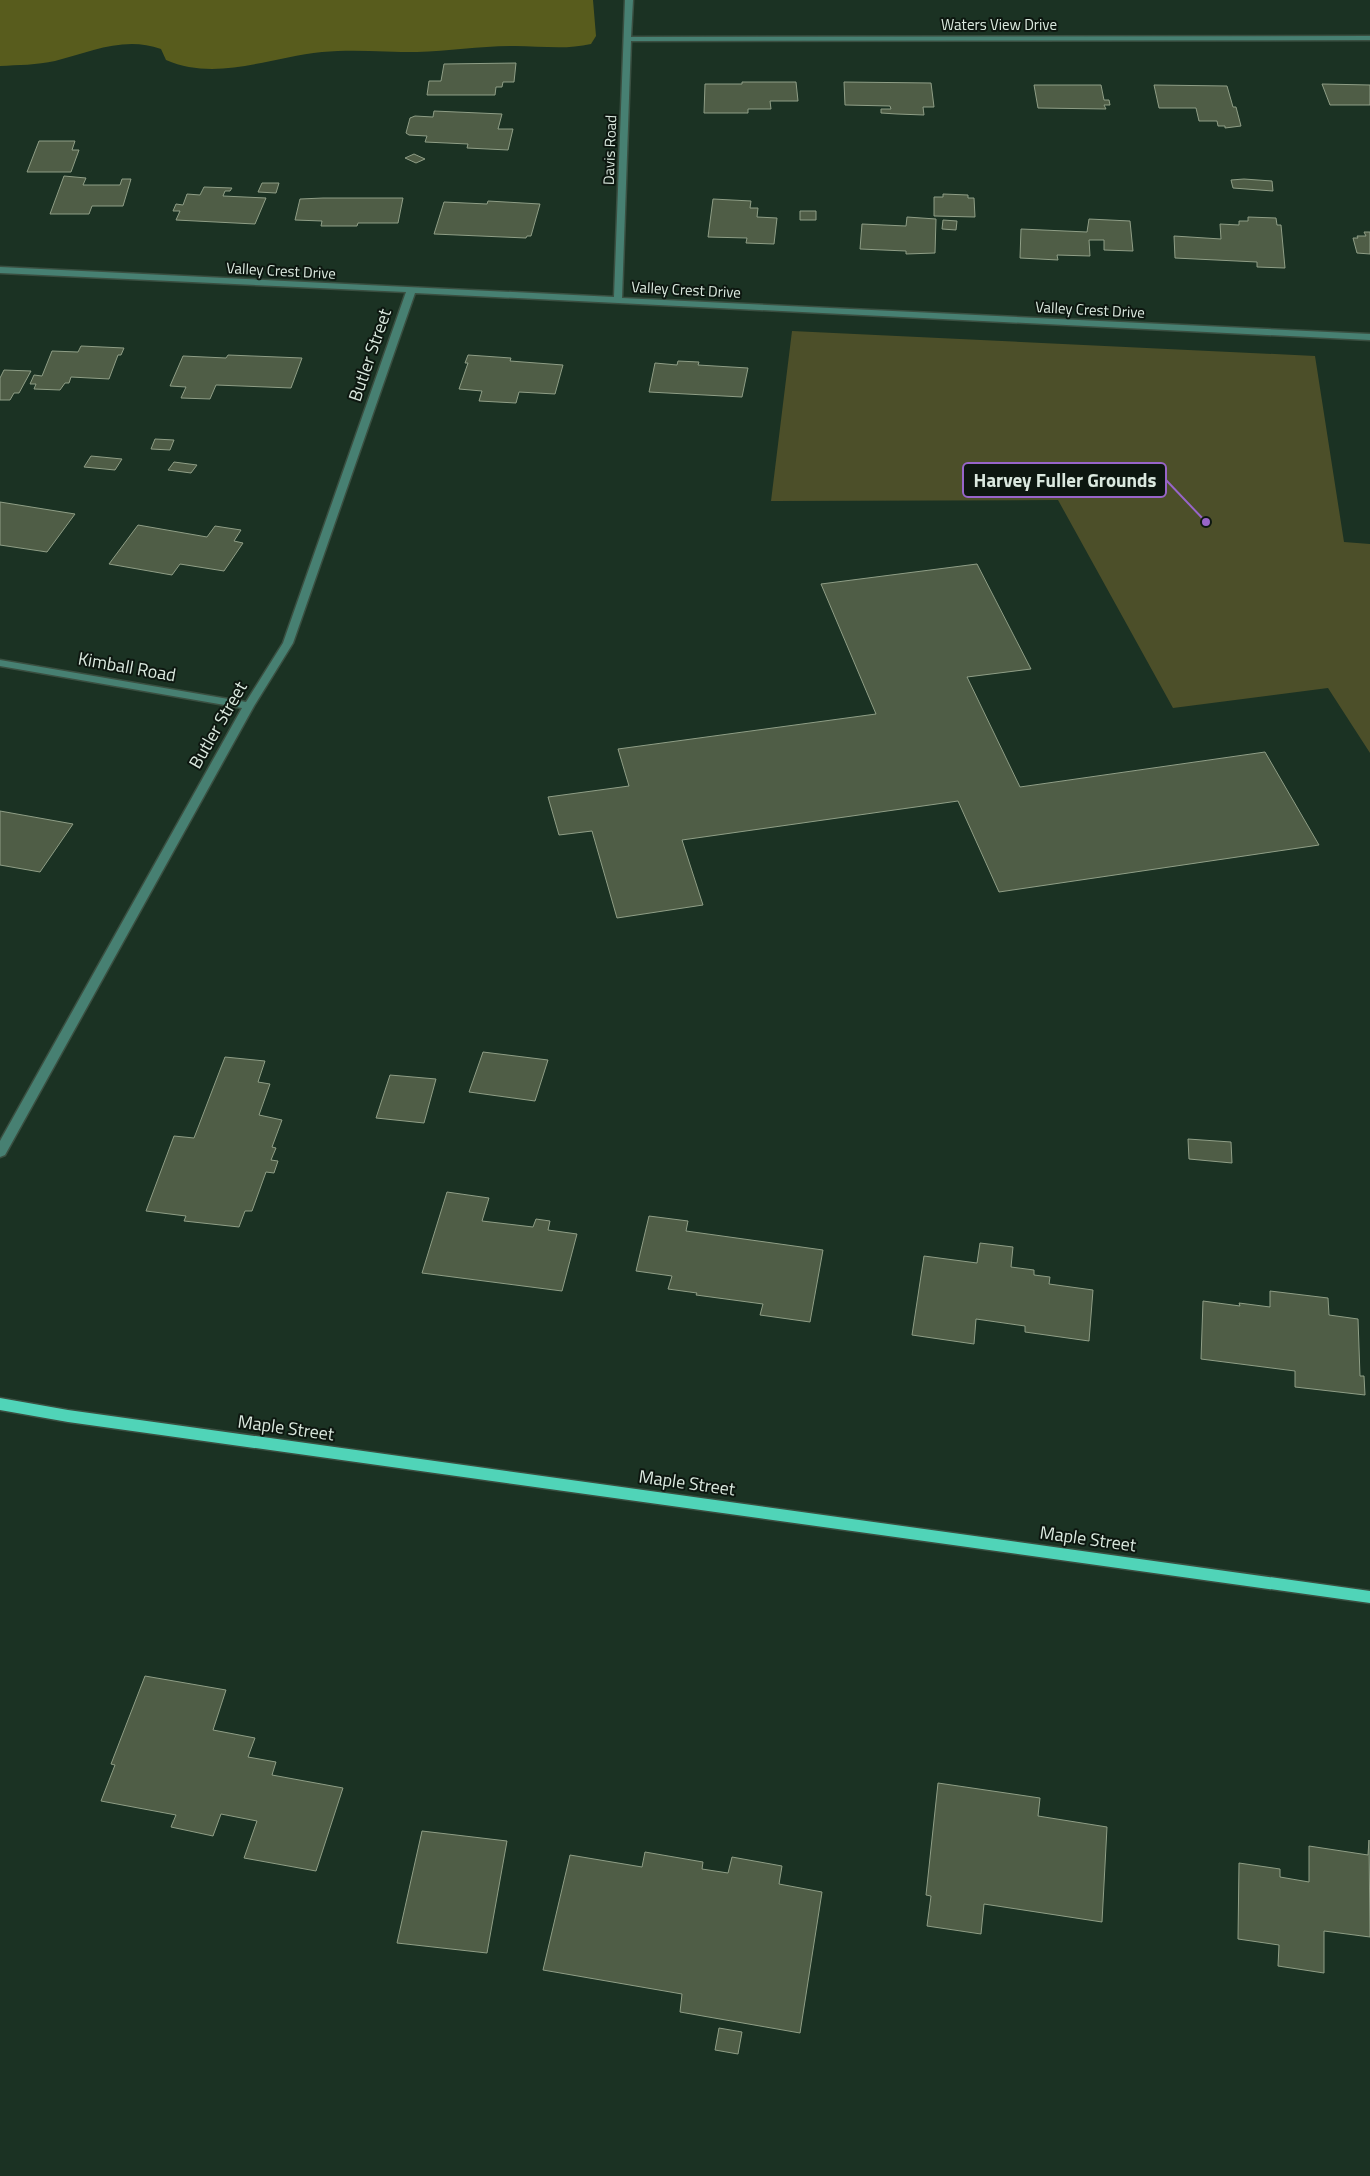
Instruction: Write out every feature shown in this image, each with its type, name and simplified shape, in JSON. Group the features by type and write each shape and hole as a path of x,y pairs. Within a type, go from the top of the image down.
{"main road":[{"name":"Maple Street","path":"0,1404 68,1416 1370,1597"}],"street":[{"name":"Davis Road","path":"618,300 629,0"},
{"name":"Waters View Drive","path":"627,39 1370,38"},
{"name":"Valley Crest Drive","path":"0,270 1370,338"},
{"name":"Butler Street","path":"0,1152 248,706 288,643 411,291"},
{"name":"Kimball Road","path":"0,663 248,706"}],"green space":[{"path":"0,0 593,0 596,36 591,44 572,47 503,46 417,52 334,51 244,66 205,69 185,66 166,60 161,49 134,44 108,47 55,61 28,65 0,66"},
{"path":"792,331 1315,356 1344,542 1370,544 1370,753 1328,688 1173,708 1058,500 771,501"}],"building":[{"path":"516,63 514,82 503,82 502,87 496,87 495,95 427,95 429,81 441,81 444,64"},
{"path":"742,82 796,82 798,101 770,101 771,109 748,109 748,113 704,113 705,84 742,84"},
{"path":"844,82 931,83 934,107 923,107 924,115 881,113 881,109 891,109 890,106 845,105"},
{"path":"1322,84 1370,85 1370,105 1330,105"},
{"path":"1034,85 1101,85 1104,100 1109,100 1110,105 1104,105 1106,109 1038,108"},
{"path":"1154,85 1227,86 1233,107 1236,107 1241,126 1225,128 1225,126 1218,126 1217,121 1199,121 1196,108 1159,108"},
{"path":"434,111 502,114 498,129 513,129 508,150 467,148 468,144 425,142 427,136 409,135 406,133 410,118 415,116 433,117"},
{"path":"39,141 75,141 72,150 79,150 71,172 27,172"},
{"path":"414,154 425,159 416,163 405,158"},
{"path":"64,176 86,178 83,185 120,185 122,179 131,179 123,206 92,206 89,214 50,214"},
{"path":"1231,180 1272,181 1273,191 1233,188"},
{"path":"262,183 279,183 276,193 258,192"},
{"path":"204,187 232,188 230,191 225,191 223,196 266,198 255,224 176,220 180,211 173,211 176,204 183,205 187,194 200,195"},
{"path":"943,194 968,195 968,198 974,198 975,217 934,216 934,197 943,197"},
{"path":"403,198 398,223 358,223 357,226 321,226 322,221 295,220 300,199"},
{"path":"713,199 751,201 750,208 758,208 757,217 777,218 774,244 746,243 747,238 708,237"},
{"path":"488,201 540,204 531,236 526,238 434,234 444,202 487,204"},
{"path":"800,211 816,211 816,220 800,220"},
{"path":"907,217 936,219 935,253 906,254 906,251 860,249 862,224 906,226"},
{"path":"1248,217 1276,218 1277,225 1281,225 1285,268 1257,267 1257,262 1175,258 1174,236 1221,239 1220,224 1239,225 1239,221 1248,221"},
{"path":"1089,219 1130,221 1133,251 1104,250 1104,240 1089,240 1090,256 1057,255 1058,260 1020,258 1021,229 1087,232"},
{"path":"943,220 957,221 956,230 942,229"},
{"path":"1364,232 1370,232 1370,254 1357,253 1353,238 1366,236"},
{"path":"81,346 124,348 121,355 118,355 109,379 71,377 69,383 65,383 60,390 34,389 36,384 30,384 34,375 42,376 52,351 78,352"},
{"path":"228,355 302,358 291,388 216,385 210,399 181,398 186,387 170,386 183,356 226,358"},
{"path":"468,355 511,358 510,361 563,365 555,394 519,392 516,403 479,401 482,391 459,389 468,363 465,363"},
{"path":"678,361 699,362 698,365 748,368 742,397 649,392 655,363 677,365"},
{"path":"4,370 31,371 19,393 14,393 10,400 0,400 0,378"},
{"path":"155,439 174,440 170,450 151,449"},
{"path":"91,456 122,459 115,470 84,467"},
{"path":"174,462 197,465 191,473 168,470"},
{"path":"0,502 75,514 47,552 0,545"},
{"path":"138,525 207,537 215,526 241,530 234,541 243,543 224,571 180,564 172,575 109,564"},
{"path":"977,564 1031,669 967,677 1020,787 1265,752 1319,845 999,892 958,801 682,840 703,905 617,918 592,831 559,835 548,797 629,786 618,749 876,714 821,584"},
{"path":"0,811 73,824 40,872 0,865"},
{"path":"483,1052 548,1060 535,1101 469,1092"},
{"path":"225,1057 265,1061 258,1082 270,1084 259,1115 282,1120 272,1147 276,1148 271,1160 278,1161 274,1173 266,1172 252,1211 245,1211 239,1227 184,1221 186,1216 146,1211 174,1136 194,1138"},
{"path":"390,1075 436,1079 424,1123 376,1118"},
{"path":"1188,1139 1231,1142 1232,1163 1189,1159"},
{"path":"447,1192 489,1198 482,1221 533,1227 536,1219 550,1221 548,1230 577,1234 562,1291 422,1273"},
{"path":"649,1216 688,1221 686,1231 823,1250 810,1322 760,1315 763,1304 696,1295 697,1293 668,1289 672,1276 636,1271"},
{"path":"980,1243 1013,1247 1011,1267 1034,1270 1034,1275 1050,1277 1049,1284 1093,1290 1089,1341 1025,1332 1025,1326 976,1319 974,1344 912,1335 924,1256 977,1263"},
{"path":"1270,1291 1328,1298 1329,1315 1358,1319 1360,1376 1364,1376 1365,1395 1295,1387 1295,1371 1201,1359 1203,1301 1240,1306 1239,1303 1270,1307"},
{"path":"145,1676 226,1690 213,1730 255,1738 248,1757 276,1762 272,1775 343,1788 316,1871 244,1858 257,1821 221,1814 213,1836 171,1827 176,1815 101,1801 115,1765 111,1764"},
{"path":"938,1783 1040,1798 1038,1816 1107,1827 1102,1922 984,1904 981,1934 927,1926 931,1896 926,1895"},
{"path":"422,1831 507,1841 487,1953 397,1943"},
{"path":"1369,1840 1370,1937 1324,1931 1324,1973 1278,1966 1279,1945 1238,1939 1239,1863 1280,1869 1280,1877 1309,1882 1309,1846 1368,1855"},
{"path":"645,1852 703,1862 702,1869 728,1873 732,1857 782,1866 779,1884 822,1892 800,2033 680,2012 682,1994 543,1970 570,1855 642,1867"},
{"path":"719,2028 742,2032 738,2054 715,2050"}],"place":[{"name":"Harvey Fuller Grounds","path":"1206,522"}]}
